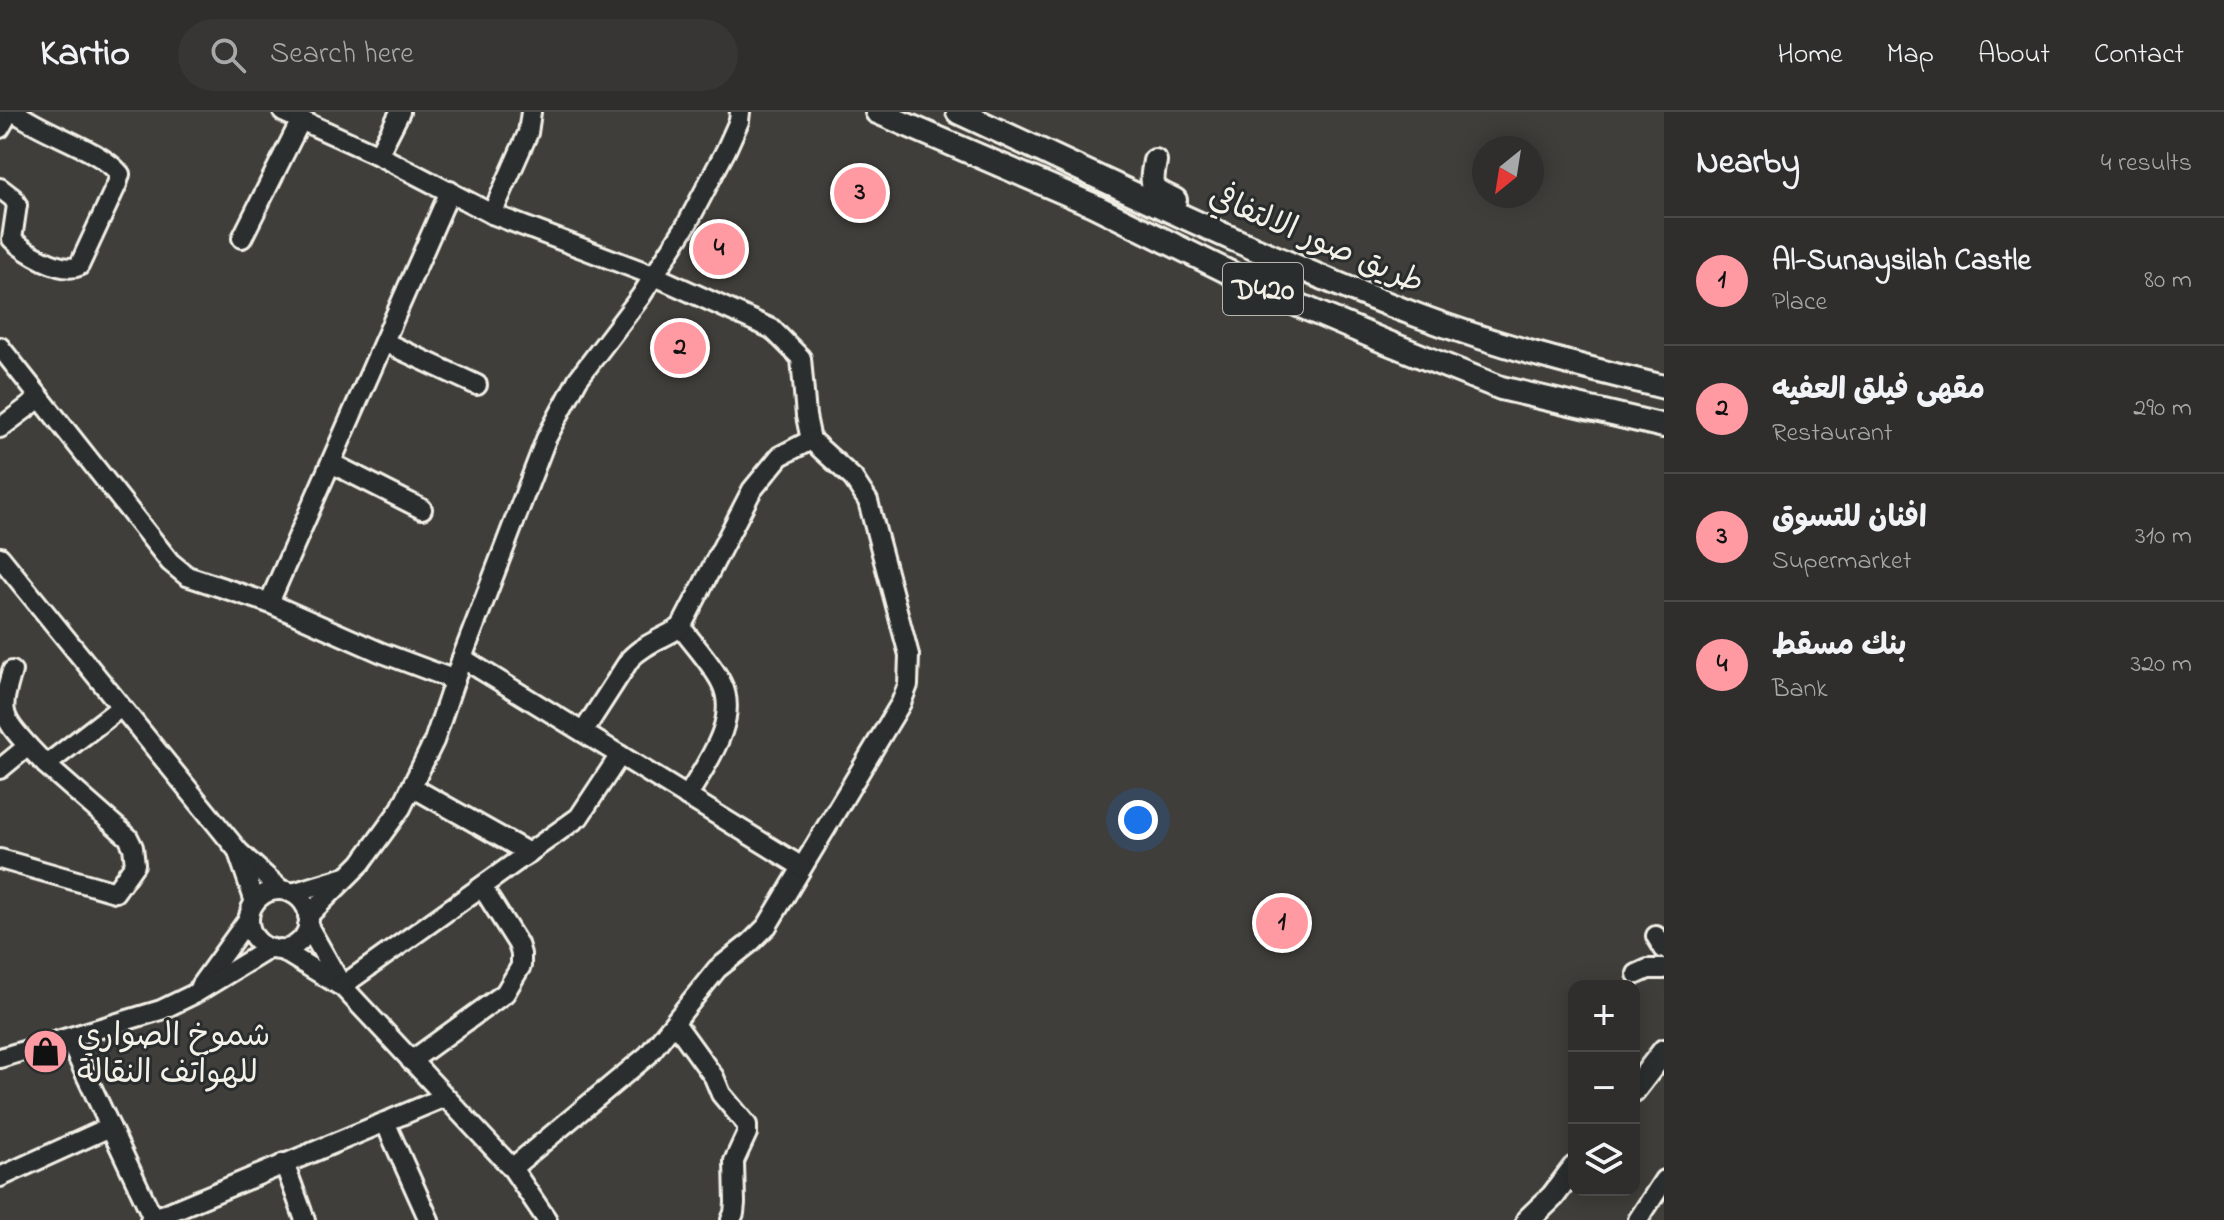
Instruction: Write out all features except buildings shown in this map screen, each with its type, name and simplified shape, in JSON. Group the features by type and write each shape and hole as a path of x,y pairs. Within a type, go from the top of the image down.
{"main road":[{"name":"طريق صور الالتفافي","path":"877,112 1093,205 1277,296 1394,346 1501,388 1664,426"},
{"name":"طريق صور الالتفافي","path":"958,112 1138,196 1421,317 1548,359 1664,387"},
{"path":"1055,157 1109,175 1133,175 1155,161 1151,181 1157,192 1236,229 1258,249"},
{"path":"1640,1082 1664,1051"},
{"path":"1528,1220 1568,1176"}],"street":[{"path":"0,128 9,112"},
{"path":"0,188 17,205 12,239 57,267 72,269 79,266 120,174 113,166 15,112"},
{"path":"378,155 400,112"},
{"path":"492,214 528,133 531,112"},
{"path":"0,1058 146,1016 194,994 275,948 289,947 304,935 308,921 389,826 412,787 434,741 533,471 561,409 578,379 655,276 701,199 742,115"},
{"path":"242,238 292,116 378,155 492,214 655,276 772,329 801,358 811,440 853,478 868,501 910,665 908,685 901,703 760,934 717,969 648,1055 512,1168"},
{"path":"269,603 450,191"},
{"path":"384,342 477,385"},
{"path":"0,347 170,562 187,576 269,603 380,652 455,680"},
{"path":"0,428 40,398"},
{"path":"583,732 630,659 638,651 681,627 752,490 780,456 811,440"},
{"path":"331,463 422,509"},
{"path":"0,557 239,852 286,892 300,899 342,986 512,1168 547,1220"},
{"path":"681,627 722,683 726,702 726,718 718,742 687,797"},
{"path":"462,658 802,867"},
{"path":"0,859 115,892 135,864 128,837 46,765 7,724 3,702 12,671"},
{"path":"46,765 121,707"},
{"path":"0,769 28,746"},
{"path":"342,986 579,817 620,755"},
{"path":"412,787 529,853"},
{"path":"239,852 252,910 252,933 263,944 342,986"},
{"path":"194,994 266,893 286,892 348,876"},
{"path":"411,1061 505,993 521,966 518,944 482,887"},
{"path":"1637,974 1648,969 1664,969"},
{"path":"675,1023 714,1077 721,1094 747,1125 747,1133 734,1161 735,1203 731,1220"},
{"path":"69,1039 152,1219 445,1097"},
{"path":"385,1122 429,1220"},
{"path":"0,1177 110,1127"},
{"path":"284,1163 305,1220"},
{"path":"1638,1220 1664,1180"}],"place":[{"name":"افنان للتسوق","path":"860,193"},
{"name":"بنك مسقط","path":"719,249"},
{"name":"مقهى فيلق العفيه","path":"680,348"},
{"name":"Al-Sunaysilah Castle","path":"1282,923"},
{"name":"شموخ الصواري للهواتف النقالة","path":"46,1052"}]}
